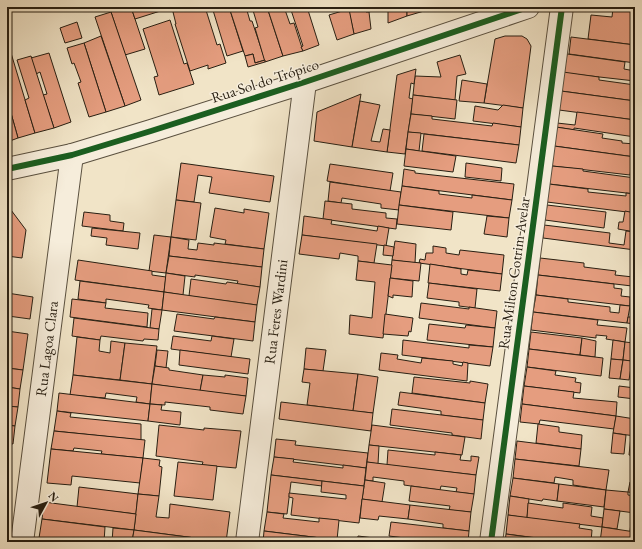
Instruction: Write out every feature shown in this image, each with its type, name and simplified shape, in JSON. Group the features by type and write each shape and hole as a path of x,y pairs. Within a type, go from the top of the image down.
{"street":[{"name":"Rua Sol do Trópico","path":"7,169 72,155 305,82 528,7"},
{"name":"Rua Milton Cotrim Avelar","path":"491,542 562,7"},
{"name":"Rua Feres Wardini","path":"247,542 305,82"},
{"name":"Rua Lagoa Clara","path":"22,542 72,155"}],"building":[{"path":"126,7 131,7 145,49 125,55 111,12"},
{"path":"131,7 170,7 170,8 135,19"},
{"path":"174,7 205,7 217,45 220,44 226,63 208,69 208,65 190,71 175,24 173,12 175,11"},
{"path":"212,7 229,7 243,51 227,56"},
{"path":"229,7 246,7 265,60 255,63 253,54 245,56"},
{"path":"252,7 267,7 283,56 265,62 255,28 258,27"},
{"path":"267,7 284,7 290,24 294,23 303,51 283,56"},
{"path":"290,7 307,7 319,45 303,51 301,47 303,46"},
{"path":"348,7 365,7 366,12 369,12 371,29 354,34"},
{"path":"369,7 386,7 369,12"},
{"path":"388,7 407,7 407,16 388,23"},
{"path":"407,7 425,7 424,11 407,16"},
{"path":"613,8 635,11 635,45 588,39 591,15 612,17"},
{"path":"349,9 354,34 337,40 329,15"},
{"path":"111,12 141,100 125,106 95,17"},
{"path":"170,20 184,64 187,63 194,84 159,95 154,77 158,76 143,29"},
{"path":"77,22 82,38 65,43 60,28"},
{"path":"101,36 125,106 106,112 84,43"},
{"path":"505,36 522,36 527,39 531,46 523,108 484,103 495,39"},
{"path":"571,37 635,45 635,63 569,54"},
{"path":"84,43 106,112 89,117 78,83 81,82 74,63 72,64 67,48"},
{"path":"11,53 35,133 18,138 7,99 7,54"},
{"path":"49,53 71,122 54,128 43,95 47,94 40,72 36,74 31,58"},
{"path":"253,54 255,63 265,60 265,62 248,67 245,56"},
{"path":"567,54 625,62 624,69 635,71 635,81 564,73"},
{"path":"460,55 466,74 457,76 455,100 413,95 415,76 441,77 437,62"},
{"path":"31,56 54,128 35,133 25,100 29,98 17,60"},
{"path":"416,69 414,84 411,83 409,98 413,99 405,154 387,152 397,75"},
{"path":"563,72 599,77 599,80 635,85 635,101 561,91"},
{"path":"462,80 487,84 484,103 459,101"},
{"path":"561,91 635,101 635,120 559,110"},
{"path":"361,94 352,147 314,141 317,112"},
{"path":"413,95 457,100 455,119 411,114"},
{"path":"7,99 18,138 7,142"},
{"path":"360,101 380,105 371,141 380,142 383,129 390,130 387,152 352,147"},
{"path":"503,105 523,108 521,127 473,121 475,106 498,110"},
{"path":"577,112 635,120 635,137 574,128 574,130 556,127 557,123 575,125"},
{"path":"411,114 432,116 432,119 492,126 493,123 521,127 519,145 408,132"},
{"path":"556,127 603,134 602,138 622,141 622,143 635,144 635,157 554,146"},
{"path":"408,132 421,133 419,151 406,149"},
{"path":"424,134 519,145 516,163 422,151"},
{"path":"554,146 635,157 635,161 632,161 630,175 552,166"},
{"path":"406,149 456,156 453,172 404,166"},
{"path":"181,163 274,176 270,202 209,193 212,177 198,175 194,202 176,200"},
{"path":"466,163 502,168 501,181 465,177"},
{"path":"330,164 393,173 390,191 327,181"},
{"path":"552,166 583,169 583,171 635,178 635,194 549,184"},
{"path":"404,169 415,171 415,173 514,184 512,200 402,186"},
{"path":"330,182 401,192 399,210 381,208 381,204 342,198 341,203 328,201"},
{"path":"549,184 588,189 588,192 626,196 626,193 635,194 635,213 547,202"},
{"path":"402,186 439,191 439,194 472,198 472,195 512,200 509,218 399,205"},
{"path":"176,200 201,203 196,240 171,237"},
{"path":"325,201 352,204 352,209 386,213 386,218 397,219 396,229 323,219"},
{"path":"399,205 453,212 451,230 397,224"},
{"path":"547,205 606,212 604,228 545,220"},
{"path":"8,206 26,230 22,258 7,256"},
{"path":"215,208 244,213 244,209 269,213 264,249 225,244 226,240 210,237"},
{"path":"625,211 635,213 635,232 618,229 619,222 623,222"},
{"path":"84,212 110,215 110,221 124,223 123,231 82,226"},
{"path":"304,216 332,220 331,224 377,231 378,226 389,228 386,246 302,235"},
{"path":"487,216 509,218 507,237 484,234"},
{"path":"544,225 610,233 609,243 624,245 626,231 635,232 635,250 543,238"},
{"path":"92,228 140,233 138,249 106,245 107,238 91,236"},
{"path":"154,235 171,237 166,273 149,271"},
{"path":"302,235 377,244 374,263 358,261 358,256 340,253 339,259 299,254"},
{"path":"171,237 189,240 188,249 197,250 198,243 214,245 214,243 264,249 262,267 169,256"},
{"path":"395,241 416,244 415,263 392,260"},
{"path":"384,245 394,247 393,256 383,255"},
{"path":"433,246 446,248 446,253 459,255 460,250 504,255 502,274 419,263 420,259 425,260 426,253 433,253"},
{"path":"169,256 262,267 260,287 237,284 238,281 195,275 195,277 166,273"},
{"path":"540,258 584,263 584,267 616,271 615,275 633,277 632,286 538,275"},
{"path":"78,260 152,271 152,275 166,277 164,292 75,280"},
{"path":"392,260 421,263 419,281 390,278"},
{"path":"358,261 392,265 383,338 349,334 350,315 372,318 375,282 356,280"},
{"path":"430,264 461,269 461,274 467,275 468,270 502,274 500,291 428,283"},
{"path":"166,273 185,276 183,295 164,292"},
{"path":"538,275 614,284 614,288 622,289 621,296 630,297 630,306 536,295"},
{"path":"390,278 413,281 412,297 393,295 393,298 388,296"},
{"path":"191,279 260,287 257,305 189,296"},
{"path":"80,281 164,292 162,310 148,308 149,305 106,299 106,303 78,299"},
{"path":"429,283 477,289 475,308 459,306 459,302 427,298"},
{"path":"632,286 635,286 635,307 630,306"},
{"path":"164,292 257,305 255,322 162,310"},
{"path":"7,293 33,297 30,319 8,316"},
{"path":"536,295 568,299 568,302 610,307 610,312 619,313 620,305 630,306 627,323 533,312"},
{"path":"72,299 106,303 105,308 148,313 147,327 70,317"},
{"path":"421,303 497,311 495,328 419,318"},
{"path":"152,309 162,310 159,329 150,328"},
{"path":"533,312 598,320 597,325 627,328 625,342 606,339 607,336 596,335 596,338 531,330"},
{"path":"177,314 255,322 253,341 174,331"},
{"path":"385,314 413,318 411,332 409,331 408,336 383,334"},
{"path":"628,317 635,317 635,324 627,323"},
{"path":"74,318 159,329 158,340 144,339 143,341 101,336 100,340 72,336"},
{"path":"429,324 465,328 466,325 495,328 493,347 427,340"},
{"path":"7,331 28,334 23,370 7,368"},
{"path":"531,332 582,338 580,355 529,349"},
{"path":"173,336 211,341 212,336 234,339 231,357 171,349"},
{"path":"77,337 100,340 99,351 110,353 111,341 125,343 120,380 73,375"},
{"path":"582,338 596,341 595,357 580,355"},
{"path":"403,340 469,348 469,345 493,347 490,366 402,355"},
{"path":"613,340 625,342 623,360 611,359"},
{"path":"625,342 634,343 632,361 623,360"},
{"path":"125,343 157,346 152,384 120,380"},
{"path":"306,348 326,350 323,371 304,369"},
{"path":"529,349 603,358 601,376 527,367"},
{"path":"157,350 168,351 166,368 155,366"},
{"path":"180,350 250,359 248,374 179,365"},
{"path":"381,353 398,355 397,359 421,363 422,358 453,361 453,364 462,366 463,362 468,363 467,381 379,370"},
{"path":"611,359 623,360 620,379 609,378"},
{"path":"623,360 632,361 629,380 620,379"},
{"path":"155,366 169,368 169,370 203,375 200,391 152,384"},
{"path":"527,367 556,371 555,375 576,378 575,382 581,383 580,393 524,386"},
{"path":"7,368 23,370 20,389 7,387"},
{"path":"304,369 358,374 353,411 307,405 310,383 302,382"},
{"path":"358,374 378,377 373,413 353,411"},
{"path":"73,375 152,384 150,404 136,402 137,397 106,393 105,398 70,395"},
{"path":"203,375 225,377 225,375 248,378 246,396 200,391"},
{"path":"414,377 470,383 470,381 488,384 485,403 412,393"},
{"path":"152,384 246,396 243,414 210,410 210,407 165,402 165,405 150,404"},
{"path":"524,386 574,392 573,398 617,402 616,416 522,404"},
{"path":"619,386 635,388 635,399 618,397"},
{"path":"7,387 20,389 18,407 7,406"},
{"path":"400,392 485,403 483,420 441,415 441,411 398,405"},
{"path":"59,393 150,404 148,421 57,411"},
{"path":"281,402 373,413 371,431 279,419"},
{"path":"150,404 162,405 161,410 181,412 180,425 148,421"},
{"path":"522,404 616,416 614,429 540,420 539,424 520,422"},
{"path":"7,406 18,407 15,426 7,425"},
{"path":"392,409 483,420 481,439 452,435 452,433 390,425"},
{"path":"57,411 71,413 70,417 141,424 141,440 54,431"},
{"path":"616,416 635,419 635,436 613,433"},
{"path":"538,424 559,427 559,432 582,435 581,449 536,443"},
{"path":"7,425 15,426 13,444 7,443"},
{"path":"159,425 204,430 204,428 241,431 236,468 202,465 203,462 156,456"},
{"path":"372,425 465,437 462,455 369,445"},
{"path":"54,431 145,440 143,458 101,454 102,451 74,448 73,451 51,449"},
{"path":"613,433 626,435 624,454 611,453"},
{"path":"631,436 635,436 635,456 629,455"},
{"path":"276,439 296,441 295,445 368,453 366,468 274,457"},
{"path":"517,441 581,449 579,466 515,459"},
{"path":"369,445 379,446 378,464 367,462"},
{"path":"51,449 143,458 140,483 72,476 71,485 47,483"},
{"path":"388,450 435,455 435,452 461,455 460,460 471,461 471,456 479,457 476,475 387,465"},
{"path":"274,457 294,459 293,462 343,468 343,465 366,468 364,486 271,475"},
{"path":"143,458 160,460 159,466 162,467 159,496 138,494"},
{"path":"515,459 609,470 606,490 573,485 573,480 555,477 554,483 513,478"},
{"path":"7,461 11,462 8,481 7,480"},
{"path":"178,462 217,466 213,500 174,496"},
{"path":"367,462 476,475 474,494 456,492 457,488 441,486 440,490 404,485 404,481 373,477 373,481 365,480"},
{"path":"271,475 322,481 322,486 291,482 287,514 267,512"},
{"path":"635,475 635,493 628,492 630,482 634,483"},
{"path":"513,478 559,484 557,501 543,499 542,501 510,496"},
{"path":"365,480 385,483 382,502 362,499"},
{"path":"322,481 364,486 359,523 291,515 293,498 289,497 289,493 346,499 346,495 321,492"},
{"path":"559,484 606,490 604,507 557,501"},
{"path":"411,486 474,494 471,512 449,510 450,506 409,501"},
{"path":"79,487 138,494 136,514 77,507"},
{"path":"606,490 628,492 628,495 635,496 635,513 604,509"},
{"path":"138,494 159,496 156,517 169,518 170,504 230,512 226,542 134,530"},
{"path":"510,496 529,499 527,518 508,515"},
{"path":"362,499 410,505 408,519 379,516 378,520 360,518"},
{"path":"44,502 136,514 134,530 42,519"},
{"path":"528,503 563,508 563,503 592,507 591,516 603,518 602,527 527,518"},
{"path":"410,505 471,512 469,531 443,528 443,524 408,519"},
{"path":"604,509 620,511 617,529 602,527"},
{"path":"267,512 284,514 283,518 319,522 319,518 339,520 337,540 264,531"},
{"path":"632,514 635,514 635,532 630,531"},
{"path":"508,515 580,524 579,528 592,530 591,542 569,542 506,534"},
{"path":"42,519 105,527 104,542 88,542 88,540 67,538 66,542 39,538"},
{"path":"391,522 469,531 468,542 436,542 389,536"},
{"path":"602,527 635,532 635,542 600,542"},
{"path":"113,528 134,530 132,542 112,542"},
{"path":"134,530 226,542 132,542"},
{"path":"264,531 337,540 336,542 263,542"},
{"path":"506,534 542,539 542,541 553,542 505,542"},
{"path":"358,536 406,542 357,542"},
{"path":"39,538 66,542 39,542"}],"cycle path":[{"path":"7,169 72,155 151,131 305,82 528,7"},
{"path":"491,542 562,7"}]}
